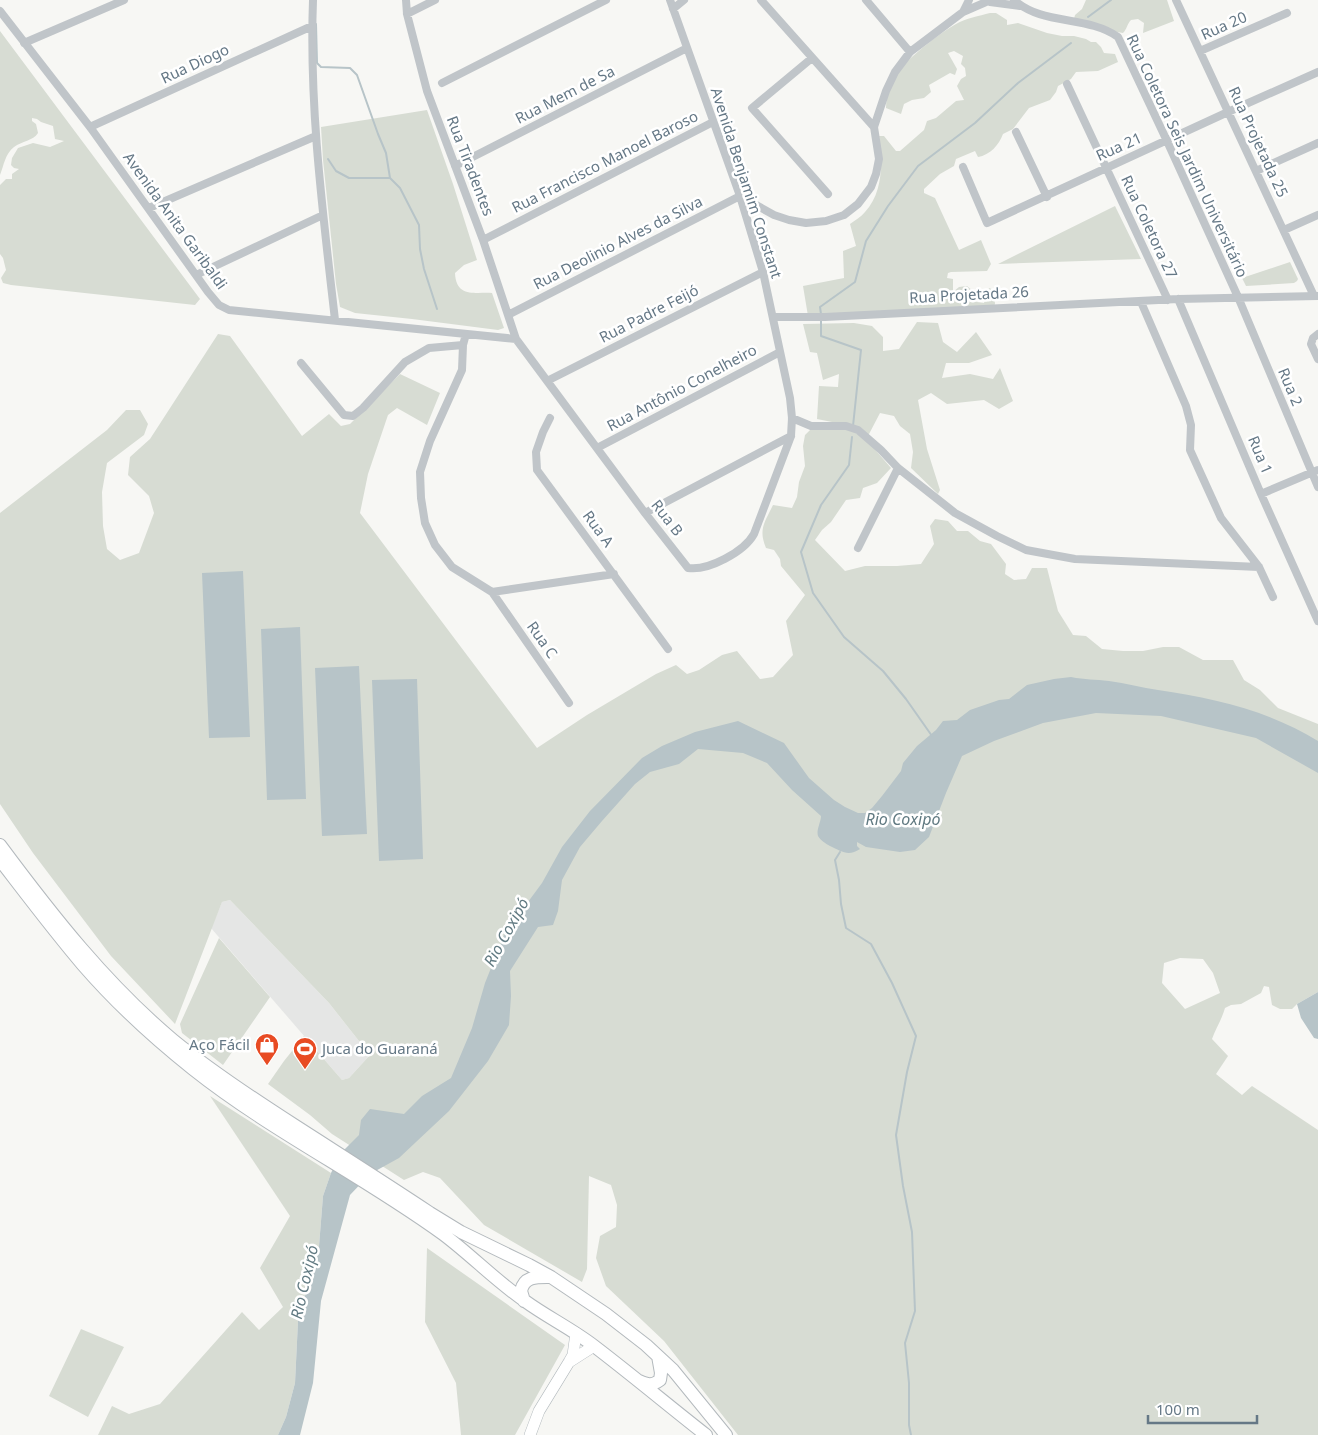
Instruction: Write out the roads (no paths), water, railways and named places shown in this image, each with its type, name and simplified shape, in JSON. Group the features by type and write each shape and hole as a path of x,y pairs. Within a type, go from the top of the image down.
{"main road":[{"path":"0,845 77,944 143,1013 187,1051 319,1148"},
{"path":"0,860 82,964 137,1021 195,1071 240,1103 319,1148 400,1199 551,1277 606,1314 673,1370 726,1435"},
{"path":"400,1199 524,1301 594,1346 706,1435"},
{"path":"524,1301 521,1291 528,1279 551,1277"},
{"path":"635,1378 651,1385 660,1380 661,1373 658,1356"}],"street":[{"path":"24,43 124,0"},
{"path":"313,0 312,26 316,136 335,320"},
{"name":"Rua Tiradentes","path":"406,0 407,14 427,91 483,240 516,339"},
{"path":"407,14 435,0"},
{"path":"442,83 606,0"},
{"name":"Avenida Benjamim Constant","path":"670,0 740,196 763,272 790,398 791,436"},
{"path":"673,9 684,0"},
{"path":"761,0 874,127"},
{"path":"866,0 910,52"},
{"path":"963,12 969,0"},
{"path":"1014,0 1021,6"},
{"name":"Rua Projetada 25","path":"1176,0 1315,292"},
{"path":"740,196 774,215 789,220 806,223 826,221 844,215 858,204 870,187 876,174 879,159 874,127 886,91 895,72 910,52 963,12 987,1 1021,6"},
{"name":"Rua Coletora Seis Jardim Universitário","path":"1021,6 1049,17 1098,27 1118,37 1238,298"},
{"name":"Avenida Anita Garibaldi","path":"0,11 90,127 218,305 229,310 516,339"},
{"name":"Rua 20","path":"1200,51 1287,13"},
{"name":"Rua Diogo","path":"90,127 312,26"},
{"name":"Rua Mem de Sa","path":"454,166 687,48"},
{"path":"812,58 752,108 828,194"},
{"name":"Rua 21","path":"963,167 987,223 1318,72"},
{"name":"Rua Coletora 27","path":"1067,84 1168,300"},
{"name":"Rua Francisco Manoel Baroso","path":"483,240 713,122"},
{"path":"1016,132 1047,197"},
{"path":"149,208 316,136"},
{"path":"1256,171 1318,143"},
{"name":"Rua Deolinio Alves da Silva","path":"508,315 740,196"},
{"path":"196,276 323,214"},
{"path":"1284,230 1318,215"},
{"name":"Rua Padre Feijó","path":"547,381 763,272"},
{"name":"Rua Projetada 26","path":"773,317 825,317 1043,305 1238,298 1315,292"},
{"name":"Rua 2","path":"1238,298 1315,471 1318,487"},
{"name":"Rua 1","path":"1178,299 1261,494 1318,621"},
{"path":"1141,302 1186,406 1191,425 1190,450 1221,518 1259,567 1273,597"},
{"path":"466,334 463,345 462,370 430,441 420,472 421,498 425,523 435,545 452,567 492,592 614,574"},
{"path":"1318,334 1313,338 1311,344 1318,360"},
{"name":"Rua B","path":"516,339 688,568 696,569 710,566 735,553 751,541 791,436"},
{"path":"302,364 344,416 353,416 363,408 405,362 429,348 463,345"},
{"name":"Rua Antônio Conelheiro","path":"597,448 780,352"},
{"name":"Rua A","path":"550,418 536,452 537,470 668,649"},
{"path":"792,418 811,426 846,426 858,430 898,468 955,513 1026,550 1075,559 1259,567"},
{"path":"645,513 791,436"},
{"path":"858,548 898,468"},
{"path":"1261,494 1315,471"},
{"name":"Rua C","path":"492,592 570,703"},
{"path":"530,1435 539,1411 570,1362 575,1347 576,1334"},
{"path":"570,1362 594,1346"}],"water":[{"path":"243,571 250,737 209,738 202,573"},
{"path":"300,627 306,799 267,800 261,629"},
{"path":"359,666 367,834 322,836 315,668"},
{"name":"Rio Coxipó","path":"1071,677 1104,680 1200,697 1241,707 1281,721 1318,741 1318,773 1256,738 1161,716 1096,713 1043,723 994,741 962,756 929,837 915,850 900,852 866,847 857,842 857,846 860,849 848,853 830,846 820,839 818,829 821,816 792,790 767,763 743,753 698,749 679,764 650,772 635,784 580,847 562,880 558,911 553,925 538,927 510,971 509,1025 488,1061 449,1111 399,1158 370,1174 350,1195 321,1301 313,1383 300,1435 278,1435 286,1417 295,1383 298,1321 319,1246 323,1196 331,1173 341,1153 359,1135 361,1120 370,1109 404,1114 422,1096 451,1078 472,1028 485,983 505,933 542,883 562,847 590,811 642,758 662,746 695,732 738,721 784,743 809,778 834,800 858,813 865,813 882,796 901,771 903,763 917,746 936,730 943,721 957,720 970,710 999,700 1009,699 1027,685"},
{"path":"417,679 423,859 379,861 372,680"},
{"path":"1318,992 1318,1039 1314,1038 1301,1018 1297,1004"}],"waterway":[{"path":"1088,17 1111,0"},
{"path":"316,24 317,63 321,67 350,68 357,75 386,153 390,178 400,188 419,225 420,249 424,269 437,309"},
{"path":"821,314 820,307 855,282 866,241 888,206 918,166 975,123 1018,83 1071,43"},
{"path":"328,159 336,171 349,178 390,178"},
{"path":"821,319 821,336 861,350 853,426"},
{"path":"852,437 849,465 821,505 801,552 813,593 844,637 883,671 906,699 932,736"},
{"path":"840,852 835,860 846,928 871,944 892,983 916,1036 907,1072 896,1135 912,1232 915,1311 905,1343 911,1435"}],"place":[{"name":"Aço Fácil","path":"267,1066"},
{"name":"Juca do Guaraná","path":"305,1070"}]}
